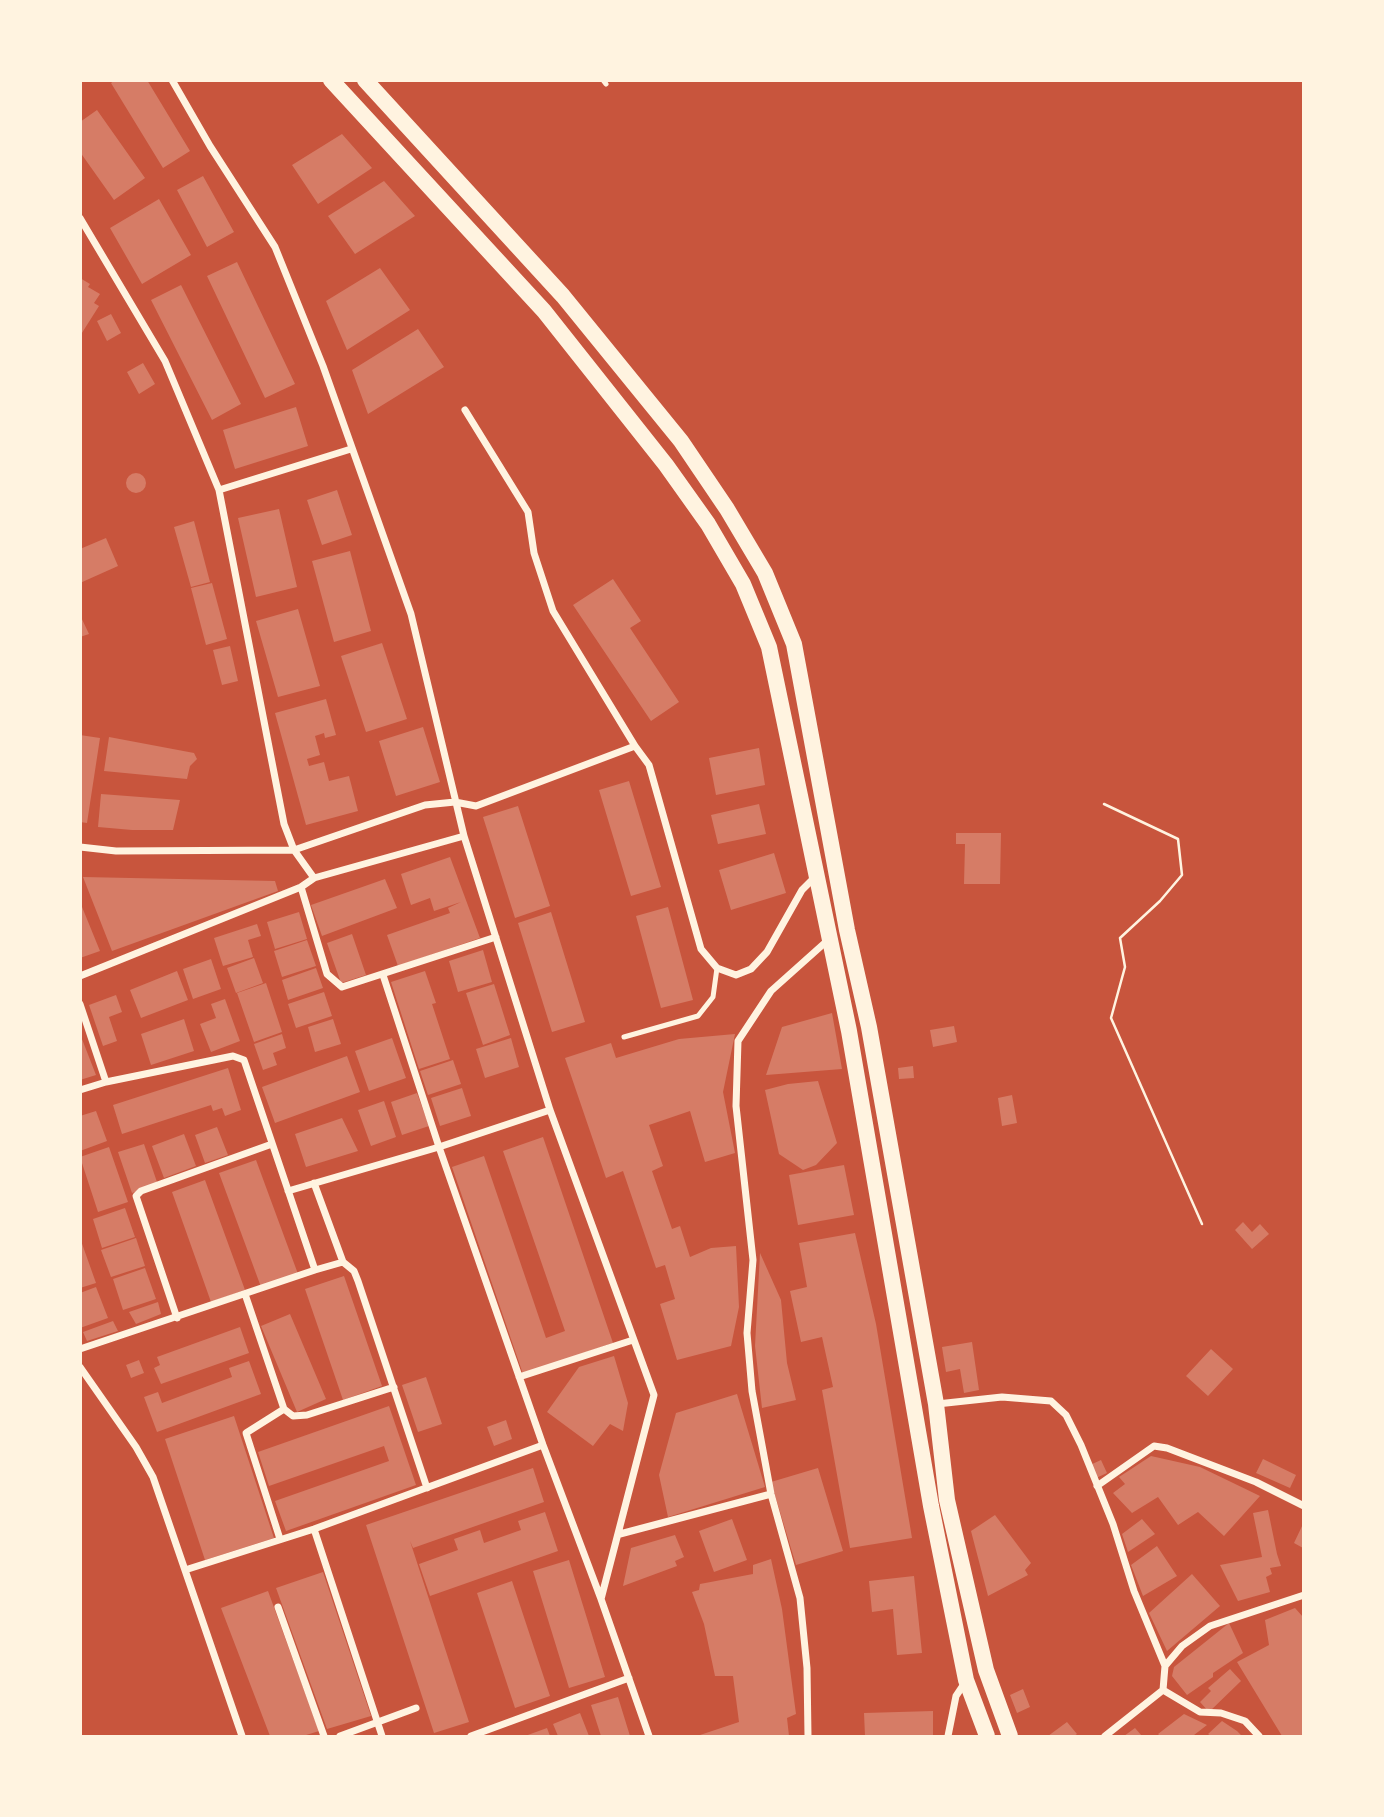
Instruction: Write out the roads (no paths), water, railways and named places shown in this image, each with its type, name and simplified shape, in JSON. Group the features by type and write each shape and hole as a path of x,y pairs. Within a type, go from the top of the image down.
{"main road":[{"path":"331,80 544,311 666,465 708,524 743,584 769,647 852,1044 931,1506 967,1680 987,1737"},
{"path":"365,80 563,296 681,441 727,509 765,573 794,644 847,930 872,1040 936,1404 947,1500 986,1670 1010,1737"}],"street":[{"path":"172,80 210,146 275,247 323,366 411,614 464,836 550,1110 654,1395 601,1599"},
{"path":"80,218 165,361 219,490 284,824 295,850 314,878"},
{"path":"465,410 528,512 534,553 553,611 649,765 701,949 717,968 736,975 751,969 767,952 802,890 817,876"},
{"path":"219,490 351,449"},
{"path":"80,847 117,851 295,850 425,804 456,802 476,806 635,746"},
{"path":"80,976 301,887 314,878 464,836"},
{"path":"301,887 327,974 342,987 496,937"},
{"path":"808,1737 807,1668 800,1598 771,1494 752,1391 747,1334 753,1260 736,1106 738,1041 771,991 829,939"},
{"path":"383,975 439,1147 543,1445 649,1737"},
{"path":"80,1004 106,1082"},
{"path":"80,1090 106,1082 233,1056 244,1060 314,1270"},
{"path":"288,1191 439,1147 550,1110"},
{"path":"177,1318 135,1196 141,1191 272,1144"},
{"path":"314,1183 343,1262 354,1271 358,1281 427,1488"},
{"path":"80,1349 343,1262"},
{"path":"245,1294 284,1409 293,1416 307,1415 394,1387"},
{"path":"520,1377 633,1340"},
{"path":"80,1367 136,1447 153,1477 242,1737"},
{"path":"936,1404 1002,1397 1051,1401 1066,1415 1082,1445 1113,1524 1133,1591 1166,1666 1163,1690 1105,1737"},
{"path":"280,1539 246,1433 284,1409"},
{"path":"185,1570 314,1529 543,1445"},
{"path":"1097,1486 1154,1446 1167,1448 1256,1482 1304,1506"},
{"path":"620,1534 771,1494"},
{"path":"314,1529 382,1737"},
{"path":"1166,1666 1182,1646 1210,1626 1304,1595"},
{"path":"278,1607 324,1737"},
{"path":"472,1736 629,1678"},
{"path":"948,1737 956,1696 967,1680"},
{"path":"1163,1690 1200,1712 1221,1713 1245,1721 1259,1737"},
{"path":"341,1737 416,1708"}],"lane":[{"path":"624,1037 698,1016 713,997 717,968"}]}
